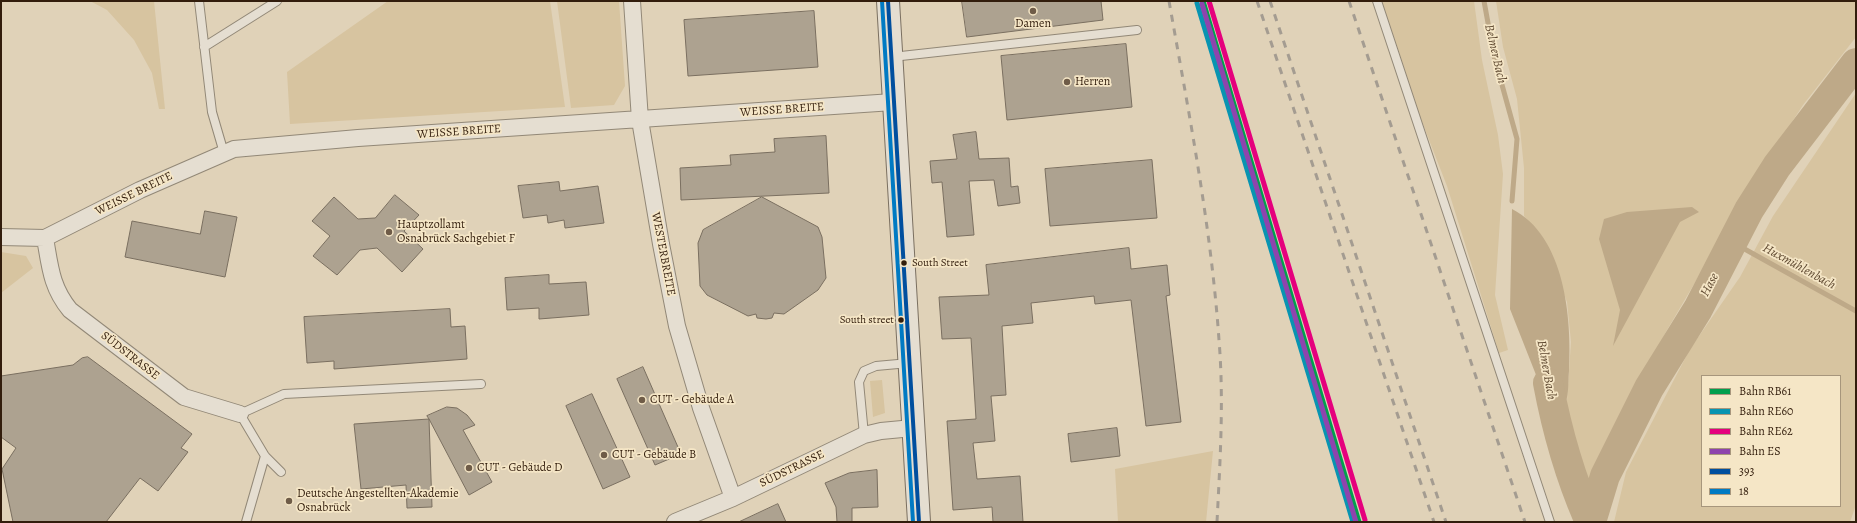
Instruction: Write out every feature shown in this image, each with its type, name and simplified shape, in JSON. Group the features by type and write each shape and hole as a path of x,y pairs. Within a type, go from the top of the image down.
{"main road":[{"path":"888,1 919,522"}],"street":[{"name":"WESTERBREITE","path":"632,1 640,120 654,213 677,326 701,408 733,498"},
{"name":"WEISSE BREITE","path":"45,238 140,190 234,149 358,138 894,102"},
{"path":"1,237 45,238"},
{"name":"SÜDSTRASSE","path":"45,238 54,283 60,298 70,310 184,397 240,414"},
{"name":"SÜDSTRASSE","path":"675,522 733,498 864,435 881,430 913,428"}],"lane":[{"path":"199,1 212,112 224,153"},
{"path":"204,47 277,1"},
{"path":"1377,1 1550,522"},
{"path":"891,57 1137,30"},
{"path":"864,435 860,382 864,371 876,366 909,363"},
{"path":"281,472 265,456 240,414 284,394 481,384"},
{"path":"246,522 265,456"}],"shaded area":[{"path":"90,1 154,1 165,109 159,109 152,73 134,40 107,10"},
{"path":"388,1 550,1 565,107 290,124 287,72"},
{"path":"557,1 619,1 625,86 614,105 571,108"},
{"path":"1375,1 1474,1 1482,60 1498,135 1503,174 1495,295 1508,350 1499,353 1447,186"},
{"path":"1496,1 1856,1 1856,37 1803,105 1764,165 1667,330 1603,451 1585,490 1560,414 1567,400 1571,342 1567,302 1541,235 1524,216 1524,168 1517,99 1503,47"},
{"path":"1856,93 1856,505 1850,522 1614,522 1626,472 1690,349 1740,277 1773,216"},
{"path":"1,252 26,256 33,268 1,293"},
{"path":"882,380 885,413 873,417 870,381"},
{"path":"1213,451 1206,522 1118,522 1115,469"}],"water":[{"path":"1692,207 1699,212 1680,222 1613,346 1620,310 1599,239 1604,219 1627,212"},
{"path":"1512,209 1530,222 1544,238 1554,258 1562,280 1569,327 1570,350 1567,398 1555,423 1510,309"}],"building":[{"name":"Damen","path":"962,1 1101,1 1103,20 967,37"},
{"path":"814,11 818,67 688,76 684,20"},
{"name":"Herren","path":"1126,44 1132,107 1007,120 1001,56"},
{"path":"976,132 979,159 1009,158 1011,187 1018,186 1020,203 998,206 994,180 969,181 974,235 947,237 942,182 932,183 930,161 957,159 953,135"},
{"path":"826,136 829,193 681,200 680,168 731,165 730,155 775,152 774,139"},
{"path":"1152,160 1157,218 1050,226 1045,169"},
{"path":"559,182 560,191 598,186 604,223 565,228 564,220 548,223 547,215 523,218 518,186"},
{"path":"395,195 419,215 404,231 423,249 402,272 377,248 360,250 337,275 313,256 330,236 312,221 334,197 358,219 375,218"},
{"path":"762,197 818,227 822,237 826,278 818,290 784,314 774,313 772,318 766,319 757,318 756,314 748,316 707,295 700,286 698,243 703,230"},
{"path":"205,211 237,217 225,277 125,257 132,221 200,234"},
{"path":"1129,248 1131,269 1167,265 1170,295 1166,296 1181,422 1146,426 1131,300 1095,304 1094,296 1031,303 1033,323 1002,326 1006,395 991,396 995,441 973,443 977,479 1020,476 1023,522 993,522 992,507 953,510 947,421 976,419 971,338 942,339 939,297 989,295 986,265"},
{"path":"549,275 549,284 586,282 589,315 539,319 539,308 507,310 505,278"},
{"path":"450,309 451,327 465,326 467,359 334,369 334,361 307,363 304,317"},
{"path":"88,357 192,434 181,448 188,452 158,491 140,478 106,522 13,522 2,469 16,448 1,437 1,376 73,365 82,358"},
{"name":"CUT - Gebäude A","path":"643,367 681,454 655,465 617,379"},
{"name":"CUT - Gebäude B","path":"592,394 630,477 603,489 566,406"},
{"path":"447,407 457,408 467,415 475,425 463,430 492,482 469,495 427,416"},
{"name":"CUT - Gebäude D","path":"429,419 432,507 407,508 406,485 361,489 354,424"},
{"path":"1117,428 1120,456 1071,462 1068,434"},
{"path":"877,470 878,507 852,508 852,522 837,522 836,507 825,483 849,473"},
{"path":"778,504 786,522 739,522"}],"waterway":[{"name":"Belmer Bach","path":"1484,1 1494,56 1517,139 1512,201"},
{"name":"Hase","path":"1591,522 1605,476 1649,388 1698,309 1749,210 1777,166 1856,63"},
{"name":"Huxmühlenbach","path":"1732,242 1856,311"},
{"name":"Belmer Bach","path":"1548,383 1565,454 1576,488 1590,522"}],"railway":[{"path":"1169,1 1192,128 1205,212 1211,255 1219,340 1221,431 1217,522"},
{"path":"1257,1 1434,522"},
{"path":"1270,1 1446,522"},
{"path":"1349,1 1525,522"}],"rail line":[{"name":"RB61","path":"1203,1 1359,522"},
{"name":"RE62","path":"1209,1 1365,520"},
{"name":"RE60","path":"1197,3 1353,522"},
{"name":"ES","path":"1202,4 1356,522"}],"transit line":[{"name":"18","path":"882,1 913,522"},
{"name":"393","path":"888,1 919,522"}],"place":[{"name":"Damen","path":"1033,11"},
{"name":"Herren","path":"1067,82"},
{"name":"Hauptzollamt Osnabrück Sachgebiet F","path":"389,232"},
{"name":"South Street","path":"904,263"},
{"name":"South street","path":"901,320"},
{"name":"CUT - Gebäude A","path":"642,400"},
{"name":"CUT - Gebäude B","path":"604,455"},
{"name":"CUT - Gebäude D","path":"469,468"},
{"name":"Deutsche Angestellten-Akademie Osnabrück","path":"289,501"}]}
